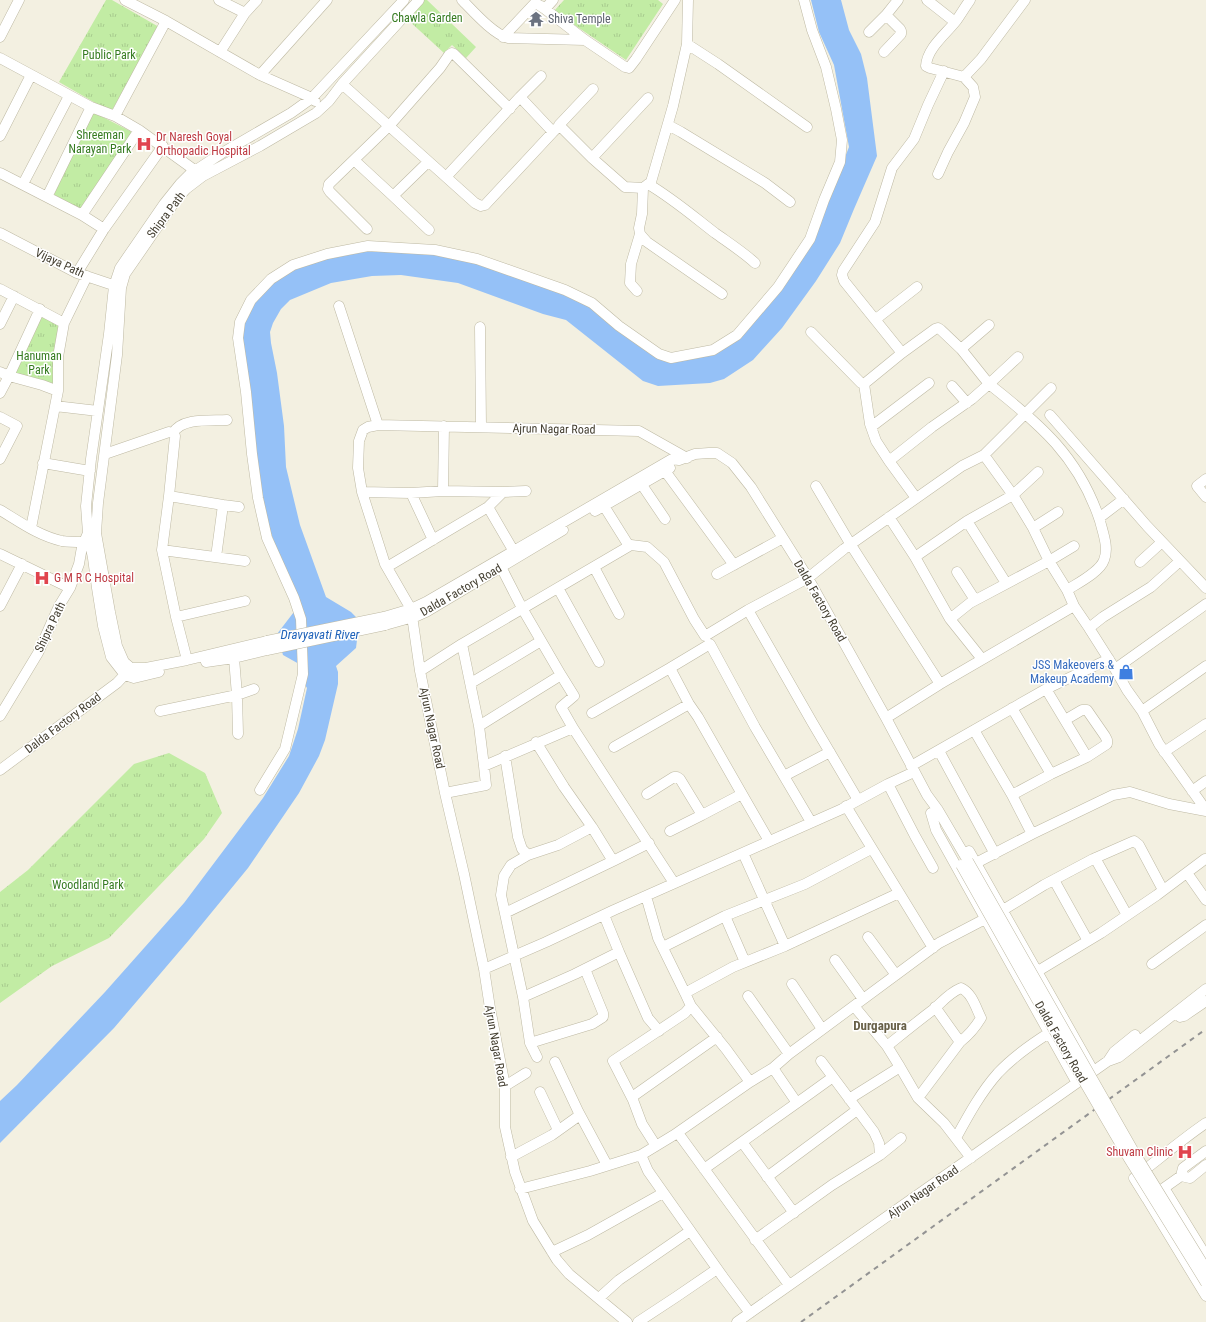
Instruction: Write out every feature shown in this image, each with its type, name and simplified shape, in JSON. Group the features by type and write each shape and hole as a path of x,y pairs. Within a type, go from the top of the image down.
{"street":[{"path":"0,36 19,0"},
{"path":"124,0 166,21 260,75 312,98 321,108"},
{"path":"219,0 244,13"},
{"path":"220,52 244,13 257,0"},
{"path":"260,75 327,0"},
{"name":"Shipra Path","path":"90,534 86,506 98,411 109,334 118,287 125,274 176,200 200,173 222,153 291,113 312,98 404,0"},
{"name":"Shipra Path","path":"200,173 260,146 316,112 329,101 342,84 419,0"},
{"path":"462,0 503,37 585,40"},
{"path":"545,9 553,0"},
{"path":"520,98 625,187 645,186 652,182 673,106 687,44 688,0"},
{"path":"260,790 285,749 303,674 301,619 294,598 267,538 258,498 246,392 238,338 240,322 251,300 271,279 293,265 327,254 368,246 435,250 477,259 565,290 592,303 619,326 659,354 671,358 713,350 737,334 778,287 810,239 840,162 842,140 836,109 826,67 812,30 804,0"},
{"path":"869,32 898,0"},
{"path":"927,0 955,22"},
{"path":"938,174 964,123 975,97 973,87 964,77 930,68 926,66 926,61 970,0"},
{"path":"964,77 981,59 1025,0"},
{"path":"503,37 534,1 585,40 624,67 629,68 634,63 669,2"},
{"path":"884,52 902,31 886,15"},
{"path":"115,116 166,21"},
{"path":"687,44 718,64 807,128"},
{"path":"367,229 330,192 328,189 328,184 389,126 440,68 449,55 452,53 454,54 510,108"},
{"path":"0,58 69,96 91,107 115,116 163,146 200,173"},
{"path":"902,353 844,281 842,275 843,271 874,222 892,168 914,139 944,71"},
{"path":"0,136 31,75"},
{"path":"446,177 541,76"},
{"path":"342,84 474,203 481,206 485,205 593,89"},
{"path":"23,184 69,96"},
{"path":"592,158 648,98"},
{"path":"47,197 91,107"},
{"path":"668,125 764,183 790,202"},
{"path":"82,215 139,130"},
{"path":"30,528 58,391 58,357 64,323 82,274 104,229 163,146"},
{"path":"354,160 429,230"},
{"path":"393,196 428,162"},
{"path":"0,173 82,215 104,229"},
{"path":"637,291 630,283 631,264 640,234 639,228 645,186"},
{"path":"645,186 667,196 755,263"},
{"name":"Vijaya Path","path":"0,233 82,274 118,287"},
{"path":"640,234 647,242 722,294"},
{"name":"Shipra Path","path":"0,716 38,653 59,606 70,588 90,534 98,503 117,355 118,287"},
{"path":"876,319 917,288"},
{"path":"0,289 64,323"},
{"path":"0,324 14,296"},
{"path":"339,306 378,425"},
{"path":"0,394 4,374 40,309"},
{"path":"961,349 989,325"},
{"path":"480,327 481,427"},
{"path":"864,384 902,353 938,328 961,349 989,384 1026,413 1046,432 1067,457 1083,481 1096,508 1106,547 1104,560 1096,571 1067,590"},
{"path":"811,332 861,383 864,384 871,427 876,441 916,498"},
{"path":"889,461 932,427 967,403 1018,357"},
{"path":"4,374 58,391"},
{"path":"871,427 929,383"},
{"path":"952,386 967,403"},
{"path":"592,713 670,668 748,610 808,578 889,517 962,466 984,456 1051,388"},
{"path":"55,406 98,411"},
{"path":"1050,415 1162,542 1206,588"},
{"path":"0,417 18,426 0,459"},
{"path":"173,433 175,429 185,423 227,420"},
{"name":"Ajrun Nagar Road","path":"627,1322 569,1274 557,1260 533,1221 520,1189 511,1157 505,1127 504,1086 484,969 445,793 420,671 411,613 387,567 362,492 358,468 359,441 363,430 368,427 378,425 639,431 683,459"},
{"path":"443,491 444,426"},
{"path":"105,454 156,436 169,432 173,433"},
{"path":"173,433 175,436 162,550 187,660"},
{"name":"Dalda Factory Road","path":"0,770 128,672 384,621 411,613 426,612 674,466 683,459 695,454 709,452 717,453 732,463 751,487 808,578 886,718 934,811 969,863 1134,1152 1206,1269"},
{"path":"984,456 1013,495 1033,528 1049,561 1067,590 1074,606 1142,711 1164,752 1206,811"},
{"name":"Dalda Factory Road","path":"411,613 513,550 672,459 683,459"},
{"path":"44,463 90,471"},
{"path":"665,471 734,564"},
{"path":"914,557 967,521 1013,495 1038,472"},
{"path":"1206,479 1197,486 1206,497"},
{"path":"642,485 665,519"},
{"path":"816,486 851,545 940,684"},
{"path":"362,492 411,493 443,491 526,491"},
{"path":"387,567 488,507 503,492"},
{"path":"411,493 433,540"},
{"path":"169,496 239,508"},
{"path":"1099,518 1124,499"},
{"path":"216,556 223,505"},
{"path":"604,506 629,546"},
{"path":"488,507 513,550"},
{"path":"0,510 48,537 64,541 90,534 100,560 117,646 128,672"},
{"path":"1033,528 1058,512"},
{"path":"889,517 950,619 982,659"},
{"path":"967,521 1006,583"},
{"path":"717,574 783,538"},
{"path":"1140,562 1162,542"},
{"path":"420,671 522,608 629,546 647,547 664,562 694,619 708,640 755,726 811,822"},
{"path":"950,619 975,600 1074,546"},
{"path":"162,550 245,561"},
{"path":"0,554 70,588"},
{"path":"1089,628 1103,617 1151,587 1180,561"},
{"path":"0,606 22,564"},
{"path":"501,567 522,608 560,675 574,696 561,707 573,728 674,883"},
{"path":"594,567 619,614"},
{"path":"958,572 975,600"},
{"path":"558,588 599,662"},
{"path":"176,617 245,601"},
{"path":"1115,669 1206,604"},
{"path":"886,718 940,684 1074,606"},
{"path":"748,610 858,800"},
{"path":"471,684 541,641"},
{"path":"445,793 486,785 479,726 462,644"},
{"name":"Dalda Factory Road","path":"128,672 134,678 234,658 267,645"},
{"path":"234,658 238,734"},
{"path":"484,969 846,806 888,784 939,751 1012,708 1046,689 1108,659"},
{"path":"1142,711 1206,666"},
{"path":"670,668 689,704 769,840"},
{"path":"479,726 560,675"},
{"path":"160,711 254,689"},
{"path":"1046,689 1087,757"},
{"path":"614,748 689,704"},
{"path":"1012,708 1051,774"},
{"path":"1012,795 1087,757 1105,746 1107,742 1105,736 1085,709 1065,720"},
{"path":"1164,752 1206,724"},
{"path":"484,766 536,742 573,728"},
{"path":"974,730 1012,795 1032,834"},
{"path":"536,742 613,861"},
{"path":"939,751 995,854"},
{"path":"784,776 830,752"},
{"path":"505,756 518,837 522,849 528,855"},
{"path":"647,794 674,777 677,777 702,816"},
{"path":"1192,791 1206,781"},
{"path":"888,784 933,868"},
{"path":"969,863 995,854 1113,794 1130,792 1169,804 1206,811"},
{"path":"670,831 702,816 742,794"},
{"path":"846,806 932,948"},
{"path":"934,811 952,824 969,863 1003,910 1094,1072"},
{"path":"934,811 936,830 1078,1083"},
{"path":"536,1057 530,1043 523,997 501,895 504,876 511,865 528,855 558,845 592,827"},
{"path":"1003,910 1054,880 1096,858 1134,841 1139,845 1163,890"},
{"path":"505,913 649,844"},
{"path":"663,947 726,916 805,884 871,849"},
{"path":"743,852 784,946"},
{"path":"1096,858 1127,915"},
{"path":"1038,971 1127,915 1205,859"},
{"name":"Dalda Factory Road","path":"969,863 1054,1030 1128,1157 1206,1283"},
{"path":"1187,873 1206,900"},
{"path":"1054,880 1088,940"},
{"path":"685,992 733,967 784,946 899,893"},
{"path":"646,896 658,938 692,1006 750,1082"},
{"path":"604,915 618,952 648,1018 659,1031"},
{"path":"726,916 745,962"},
{"path":"520,1189 641,1155 678,1133 772,1068 939,943 985,919"},
{"path":"1152,964 1206,925"},
{"path":"868,937 896,975"},
{"path":"523,997 618,952"},
{"path":"835,960 863,999"},
{"path":"530,1043 592,1024 603,1017 603,1013 584,969"},
{"name":"Ajrun Nagar Road","path":"737,1322 1094,1072 1108,1061 1114,1052 1206,981"},
{"path":"792,984 822,1030"},
{"path":"886,1046 935,1007 946,996 956,990 961,988 967,992 974,1003 981,1018 970,1035 960,1042 918,1098"},
{"name":"Ajrun Nagar Road","path":"1108,1061 1119,1057 1206,989"},
{"path":"748,996 789,1054"},
{"path":"1180,1017 1184,1016 1206,1001"},
{"path":"656,1146 642,1124 632,1098 613,1061 685,1013 692,1006"},
{"path":"854,1006 900,1066 918,1098 944,1123 971,1158"},
{"path":"935,1007 960,1042"},
{"path":"956,1138 967,1117 998,1074 1022,1050 1048,1032"},
{"path":"632,1098 717,1037"},
{"path":"821,1061 874,1132 879,1143 880,1155"},
{"path":"555,1062 580,1115 607,1165"},
{"path":"849,1099 900,1066"},
{"path":"772,1068 797,1103"},
{"path":"504,1086 526,1073"},
{"path":"704,1168 833,1076"},
{"path":"540,1092 558,1130"},
{"path":"767,1176 857,1110"},
{"path":"511,1157 558,1130 580,1115"},
{"path":"1206,1123 1188,1135 1134,1178 1206,1296"},
{"path":"678,1133 788,1285"},
{"path":"755,1240 832,1185 880,1155 901,1138"},
{"path":"742,1142 794,1213"},
{"path":"1147,1199 1181,1176 1183,1168 1206,1151"},
{"path":"641,1155 648,1172 750,1313"},
{"path":"1181,1176 1190,1178 1206,1165"},
{"path":"1164,1188 1206,1256"},
{"path":"552,1252 588,1235 663,1193"},
{"path":"599,1298 619,1280 690,1231"},
{"path":"638,1322 676,1298 717,1269"}],"green space":[{"name":"Public Park","path":"106,0 112,0 159,27 111,112 59,82"},
{"name":"Chawla Garden","path":"424,0 427,0 476,47 466,58 452,45 444,53 407,19"},
{"path":"564,0 658,0 663,4 626,60 554,11"},
{"name":"Shreeman Narayan Park","path":"91,111 132,132 81,210 53,194"},
{"name":"Hanuman Park","path":"40,309 64,323 58,391 9,376"},
{"name":"Woodland Park","path":"169,753 205,773 222,813 204,839 109,938 52,966 0,1003 0,892 28,870 134,764"}],"water":[{"name":"Dravyavati River","path":"811,0 841,0 849,30 861,54 867,78 877,156 840,243 816,281 782,328 753,360 724,379 710,383 658,386 643,381 566,320 543,314 458,283 401,275 372,276 331,283 290,300 281,309 270,332 284,426 286,467 300,525 326,597 351,612 357,618 354,621 357,640 356,648 336,666 338,672 338,684 325,740 319,756 299,793 248,868 114,1028 0,1143 0,1101 105,992 184,903 263,798 289,756 298,729 307,688 305,685 308,669 283,655 277,634 300,604 280,559 266,519 258,483 241,335 244,320 255,296 300,263 368,248 468,255 578,294 658,355 707,353 739,333 816,230 849,147 834,65 819,32"}],"railway":[{"path":"801,1322 1206,1029"}],"place":[{"name":"Shiva Temple","path":"536,19"},
{"name":"Dr Naresh Goyal Orthopadic Hospital","path":"144,144"},
{"name":"G M R C Hospital","path":"42,578"},
{"name":"JSS Makeovers & Makeup Academy","path":"1126,672"},
{"name":"Shuvam Clinic","path":"1185,1152"}],"district":[{"name":"Durgapura","path":"880,1025"}]}
